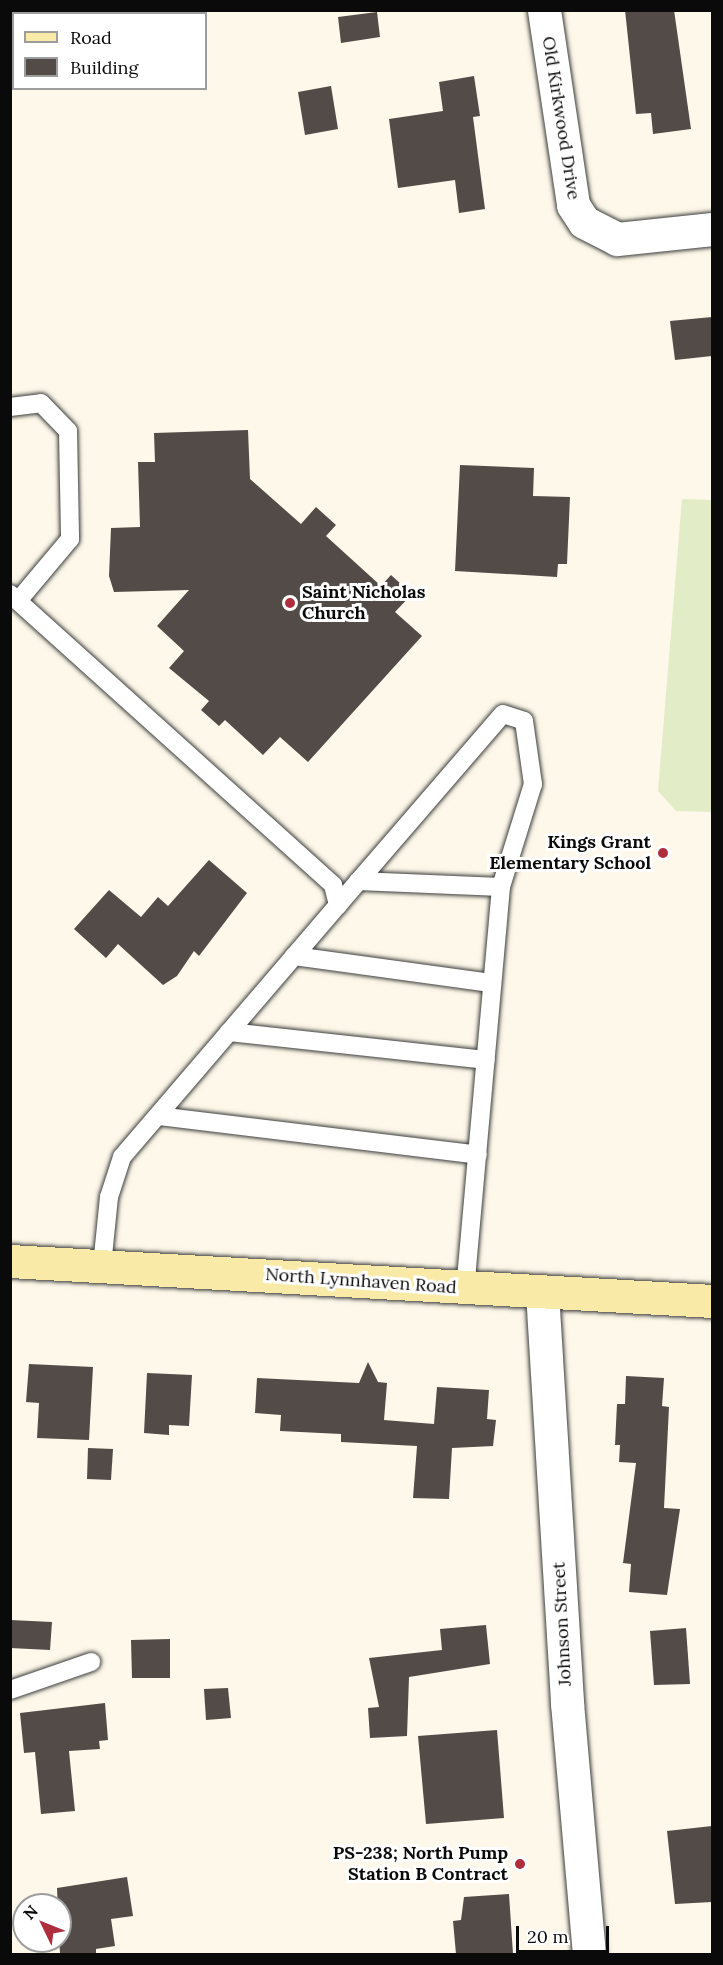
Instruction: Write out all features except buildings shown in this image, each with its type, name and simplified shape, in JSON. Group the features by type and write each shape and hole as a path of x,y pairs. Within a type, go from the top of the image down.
{"street":[{"name":"Old Kirkwood Drive","path":"544,10 573,205 585,222 617,238 712,229"},
{"name":"North Lynnhaven Road","path":"10,1261 712,1301"},
{"name":"Johnson Street","path":"542,1292 567,1703 589,1954"}],"lane":[{"path":"10,407 41,403 68,431 70,539 14,598 333,885 338,905"},
{"path":"102,1266 109,1197 122,1157 502,714 524,721 533,784 501,887 465,1288"},
{"path":"358,881 501,887"},
{"path":"294,956 491,983"},
{"path":"229,1032 485,1060"},
{"path":"158,1116 478,1155"},
{"path":"10,1690 91,1662"}],"green space":[{"path":"682,499 712,500 712,812 676,811 658,791"}],"place":[{"name":"Saint Nicholas Church","path":"290,603"},
{"name":"Kings Grant Elementary School","path":"663,853"},
{"name":"PS-238; North Pump Station B Contract","path":"520,1864"}]}
